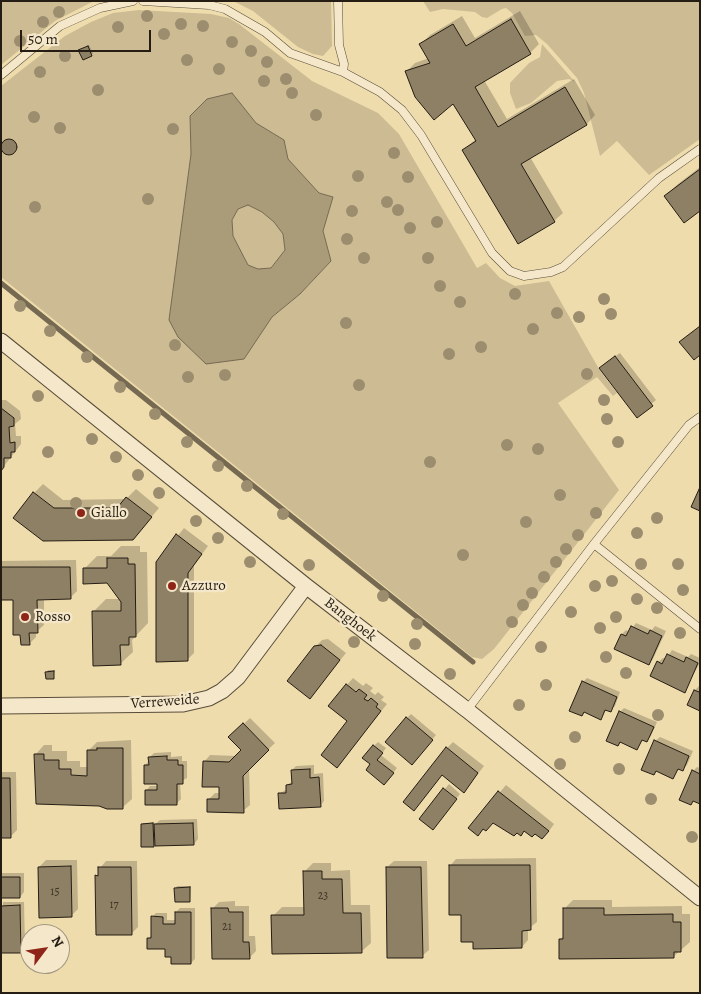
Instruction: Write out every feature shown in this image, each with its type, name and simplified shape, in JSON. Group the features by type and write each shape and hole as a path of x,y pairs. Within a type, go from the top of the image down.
{"street":[{"name":"Banghoek","path":"1,341 306,586 467,710 700,898"},
{"name":"Verreweide","path":"1,706 183,704 209,698 222,691 238,677 306,586"}],"lane":[{"path":"1,76 60,26 100,8 133,1"},
{"path":"142,1 200,4 225,9 265,32 290,53 343,72 380,92 402,110 421,135 492,253 510,271 524,276 563,267 659,178 700,149"},
{"path":"338,1 339,45 344,64 343,72"},
{"path":"467,710 594,544 689,425 700,417"},
{"path":"594,544 700,629"}],"shaded area":[{"path":"1,1 94,1 55,21 1,65"},
{"path":"233,1 331,1 332,46 323,56 313,54 298,47 253,11"},
{"path":"423,1 700,1 700,139 649,175 617,141 600,156 584,93 577,78 547,44 536,35 525,36 512,13 506,8 487,18 475,12 443,9 430,12"},
{"path":"139,10 211,14 229,18 312,81 378,113 399,134 477,268 486,263 500,278 515,286 549,281 599,369 617,393 613,396 597,377 558,403 619,490 494,649 482,659 472,657 1,277 1,150 9,155 16,152 17,147 13,140 9,139 1,144 1,86 65,36 113,13","holes":["231,93 256,123 284,140 288,159 319,193 333,197 323,231 331,261 300,294 272,317 244,359 169,320 191,154 190,117"]},
{"path":"542,44 575,82 569,79 557,81 531,103 516,109 510,93 510,83 529,63 540,57"},
{"path":"232,93 256,123 284,140 288,159 319,193 333,197 323,231 331,261 300,294 272,317 244,359 206,364 178,337 169,320 191,154 190,116 207,99","holes":["248,205 262,212 274,222 283,234 285,250 271,268 258,269 248,265 233,236 232,220 238,209"]},
{"path":"248,205 262,212 274,222 283,234 285,250 271,268 258,269 248,265 233,236 232,220 238,209"}],"building":[{"path":"511,19 531,54 475,87 498,127 565,87 587,125 521,164 555,222 518,244 462,150 476,141 453,104 434,120 415,97 405,71 430,63 419,44 453,24 466,46"},
{"path":"88,46 92,56 83,60 78,50"},
{"path":"9,139 15,141 17,147 15,153 9,155 3,153 1,147 3,141"},
{"path":"700,169 700,211 684,223 664,196"},
{"path":"700,326 700,355 694,360 679,342"},
{"path":"615,356 653,406 637,418 599,368"},
{"path":"1,408 14,418 14,426 9,427 10,443 15,442 15,452 11,452 11,458 4,458 4,467 1,471"},
{"path":"700,487 700,511 691,507"},
{"name":"Giallo","path":"33,492 54,508 117,508 126,497 152,517 133,540 43,541 13,518"},
{"name":"Azzuro","path":"176,534 202,554 188,573 188,661 156,662 156,562"},
{"path":"107,558 128,558 128,564 135,564 136,637 129,637 129,645 120,645 121,665 93,666 92,611 121,611 121,602 107,583 83,584 83,568 107,568"},
{"name":"Rosso","path":"1,567 70,567 71,599 37,600 38,633 29,633 30,645 21,645 20,635 13,635 13,600 1,600"},
{"path":"631,626 648,634 650,630 662,636 649,665 614,649 621,634 626,636"},
{"path":"321,645 340,660 310,699 287,681 314,646"},
{"path":"667,654 684,662 686,657 698,663 685,693 650,676 657,661 662,664"},
{"path":"54,671 54,679 46,679 45,672"},
{"path":"582,681 617,697 611,712 605,710 601,720 584,712 582,716 569,711"},
{"path":"346,684 356,692 359,689 367,695 364,699 368,701 371,698 378,704 376,707 381,711 337,768 321,755 347,721 328,706"},
{"path":"694,690 699,692 700,690 700,711 687,705"},
{"path":"619,711 654,727 647,742 642,740 637,750 620,742 618,746 606,741"},
{"path":"406,717 433,740 412,765 385,742"},
{"path":"243,723 269,750 243,776 244,813 207,812 207,799 219,799 219,787 202,787 203,761 229,762 241,750 228,737"},
{"path":"654,740 689,756 683,771 678,769 673,779 656,771 654,775 641,770"},
{"path":"373,745 383,753 377,760 394,773 384,785 366,770 370,764 362,758"},
{"path":"446,747 478,773 464,793 442,775 414,811 403,802"},
{"path":"97,748 123,748 123,809 107,809 99,806 36,804 34,754 44,754 44,760 59,760 59,769 71,769 71,775 87,776 87,750 97,750"},
{"path":"167,756 167,760 178,760 178,765 183,765 183,784 177,784 177,805 145,805 145,790 157,790 157,784 144,784 144,765 149,765 148,757"},
{"path":"310,769 310,778 319,777 321,807 279,809 278,793 286,793 286,785 292,784 291,770"},
{"path":"692,770 700,774 700,804 693,801 691,805 679,800"},
{"path":"1,778 10,778 11,838 1,838"},
{"path":"443,788 457,799 433,830 419,819"},
{"path":"498,791 549,831 542,839 535,834 532,837 524,831 521,836 517,833 514,836 493,823 486,831 483,829 478,836 468,828"},
{"path":"153,823 154,847 141,847 141,824"},
{"path":"193,823 194,845 155,846 154,824"},
{"path":"449,865 530,865 531,930 522,931 522,948 473,949 473,942 461,942 461,915 449,915"},
{"path":"71,866 72,917 39,918 38,867"},
{"path":"98,867 131,867 132,935 96,935 95,875 98,876"},
{"path":"386,867 421,867 423,958 387,958"},
{"path":"303,871 322,871 322,879 342,879 343,913 361,913 362,953 272,954 271,915 304,915"},
{"path":"1,877 20,877 20,898 1,898"},
{"path":"190,887 190,902 175,902 174,888"},
{"path":"20,905 20,953 1,953 1,906"},
{"path":"211,908 228,908 229,912 243,912 243,942 249,942 250,959 212,959"},
{"path":"563,908 604,908 604,915 673,914 673,922 681,922 681,952 674,952 674,958 559,959 559,939 563,939"},
{"path":"175,912 191,912 191,964 171,964 171,957 165,957 165,949 147,949 147,938 151,938 151,916 163,917 163,924 175,924"}],"waterway":[{"path":"1,283 473,662"}],"place":[{"name":"Giallo","path":"81,513"},
{"name":"Azzuro","path":"172,586"},
{"name":"Rosso","path":"25,617"}]}
